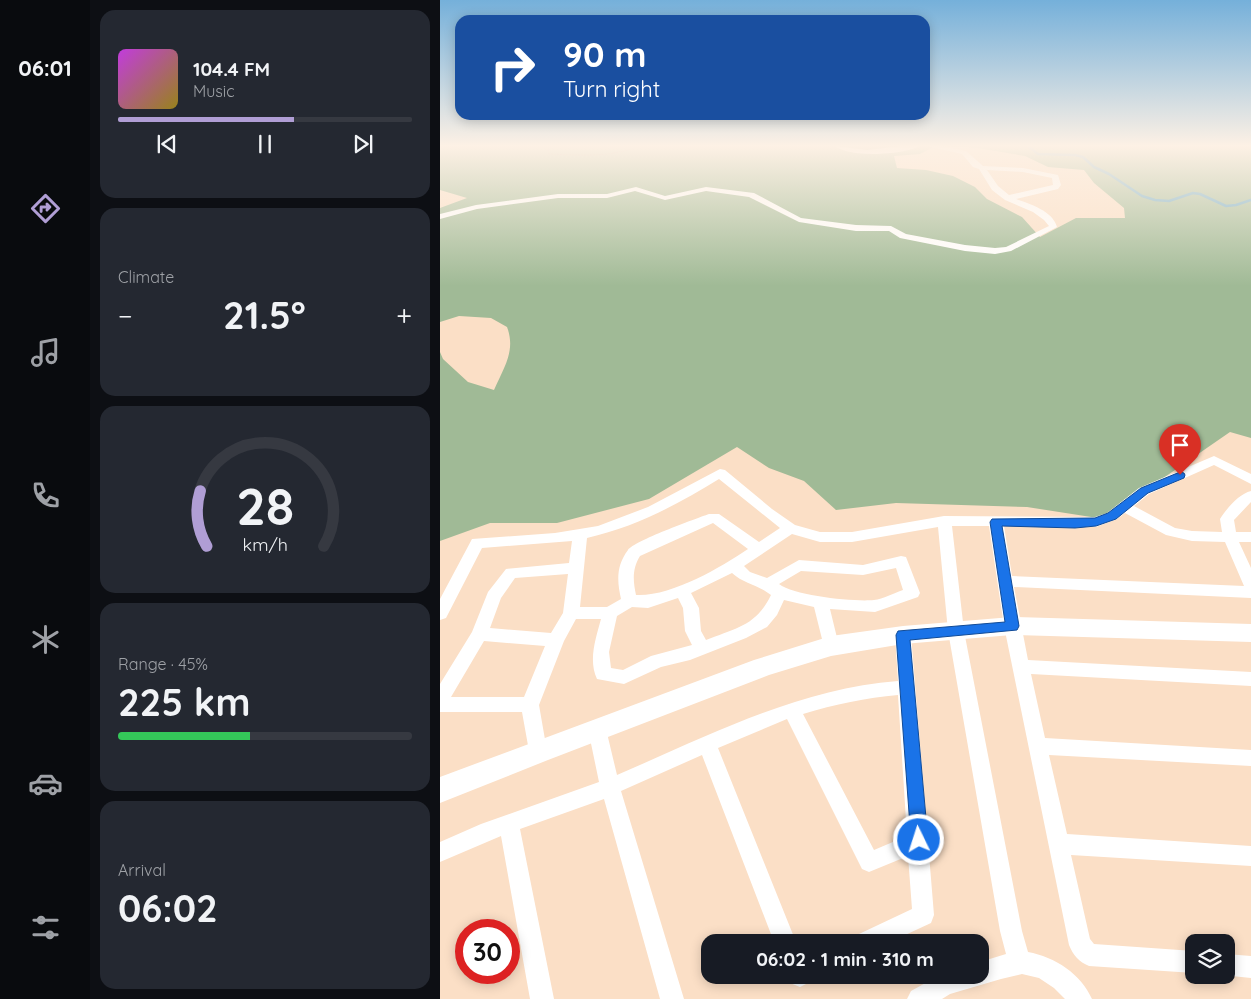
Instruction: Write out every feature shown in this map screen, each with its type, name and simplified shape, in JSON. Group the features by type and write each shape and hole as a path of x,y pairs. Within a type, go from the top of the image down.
{"street":[{"path":"440,217 476,207 558,196 614,195 623,193"},
{"path":"646,193 665,198 687,193"},
{"path":"736,193 751,195 799,220 856,228 891,228 909,238 974,249 994,251 1008,249 1053,227 1052,223 1036,210 1008,198 1001,193"},
{"path":"1008,198 1031,193"},
{"path":"440,614 477,543 580,534 625,522 661,508 720,473 767,512 790,528 820,537 852,537 944,521 1075,524 1096,522 1112,516 1144,491 1214,460 1251,480"},
{"path":"1251,495 1227,519 1230,536 1251,585"},
{"path":"1125,507 1171,532 1192,536 1251,537"},
{"path":"629,601 625,581 626,564 634,552 714,517 758,550"},
{"path":"944,521 956,630 1011,931 1020,963"},
{"path":"996,522 1012,626 1080,944 1089,955 1185,961"},
{"path":"571,613 610,613 629,601 648,602 682,590 734,566 790,528"},
{"path":"538,751 530,705 556,640 571,613 580,534"},
{"path":"610,613 601,652 603,674 624,677 657,661 684,655 761,623 771,611 774,589 799,565 863,570 902,561 912,593 875,606 821,603 774,589 745,576 734,566"},
{"path":"440,700 480,634 494,596 511,573 577,568"},
{"path":"1005,581 1251,592"},
{"path":"682,590 691,608 693,631 701,647"},
{"path":"821,603 831,646"},
{"path":"440,790 538,751 763,668 831,646 903,635 1012,626 1251,633"},
{"path":"480,634 556,640"},
{"path":"884,934 923,915 903,635"},
{"path":"1021,667 1251,679"},
{"path":"440,852 610,787 707,744 792,710 841,696 879,688 908,687"},
{"path":"440,704 530,705"},
{"path":"792,710 869,862 919,840"},
{"path":"597,730 610,787 672,999"},
{"path":"707,744 782,934"},
{"path":"1038,746 1251,758"},
{"path":"509,825 542,999"},
{"path":"1058,844 1251,856"},
{"path":"989,972 1020,963 1037,966 1052,972 1070,985 1080,999"},
{"path":"1235,966 1251,967"},
{"path":"919,999 946,984"}],"green space":[{"path":"449,193 981,193 987,199 1022,217 1040,237 1076,218 1125,218 1124,208 1106,193 1251,193 1251,438 1230,432 1104,519 1027,507 896,503 836,510 804,481 769,468 737,447 649,499 557,523 490,523 440,541 440,352 443,359 468,382 494,390 508,359 510,344 507,327 491,318 459,316 440,322 440,208 467,198"}],"waterway":[{"path":"1137,193 1155,200 1169,201 1193,193 1200,194 1226,206 1251,200"}],"route":[{"path":"919,840 903,635 1012,626 996,522 1075,524 1096,522 1112,516 1144,491 1180,475"}]}
